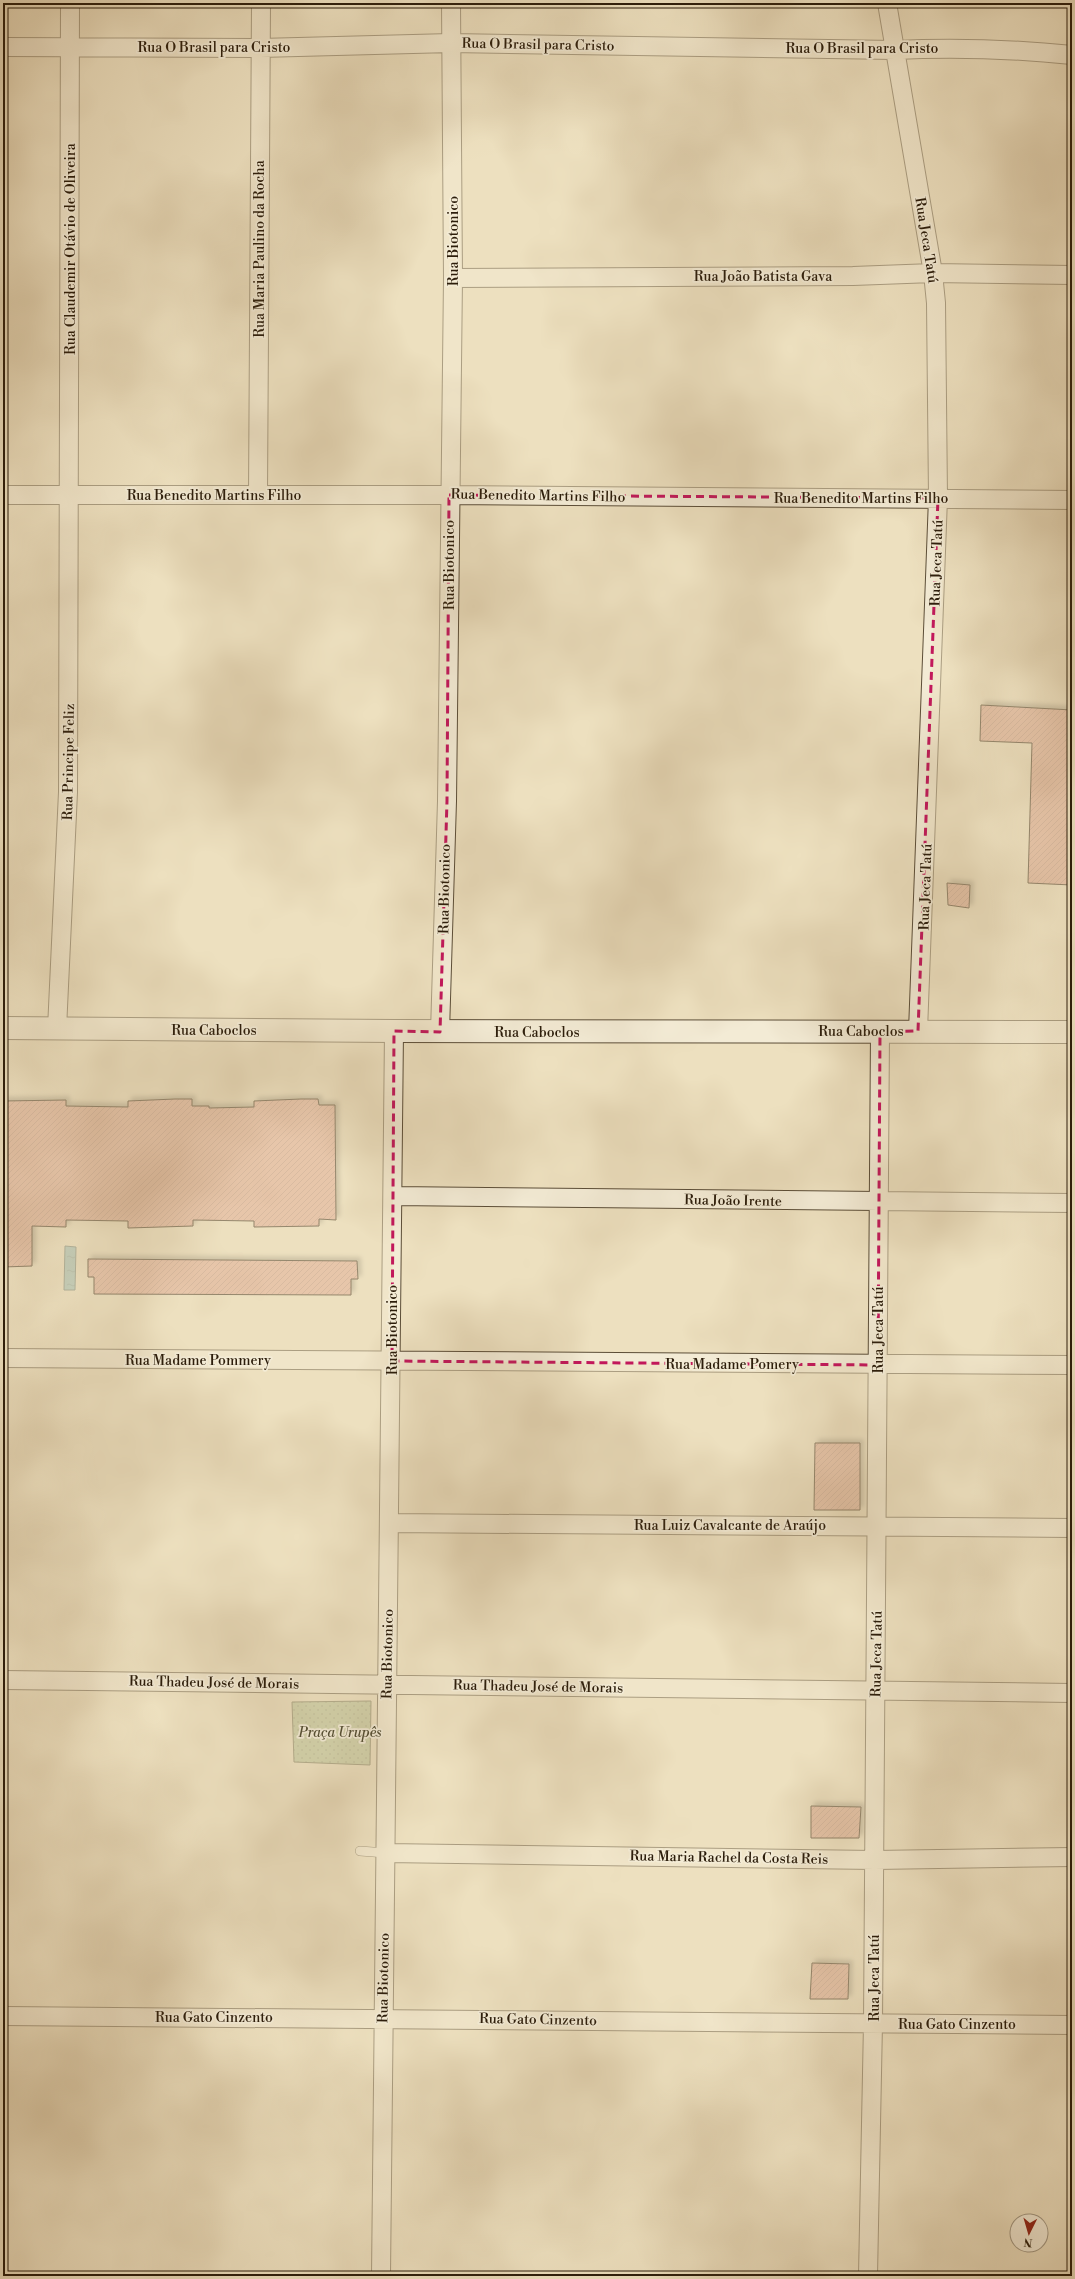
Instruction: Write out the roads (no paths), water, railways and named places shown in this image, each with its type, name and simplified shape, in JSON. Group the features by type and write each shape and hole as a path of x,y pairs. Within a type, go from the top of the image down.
{"street":[{"name":"Rua Claudemir Otávio de Oliveira","path":"70,3 70,495"},
{"name":"Rua Maria Paulino da Rocha","path":"258,495 261,3"},
{"name":"Rua Biotonico","path":"440,1032 447,801 449,494 453,278 451,3"},
{"name":"Rua Jeca Tatú","path":"887,3 933,273 938,375 938,498 918,1031"},
{"name":"Rua O Brasil para Cristo","path":"3,47 260,48 451,43 895,50 938,48 985,49 1072,55"},
{"name":"Rua João Batista Gava","path":"453,278 853,276 933,273 1072,275"},
{"name":"Rua Benedito Martins Filho","path":"3,495 449,494 1072,500"},
{"name":"Rua Principe Feliz","path":"57,1029 68,792 70,495"},
{"name":"Rua Caboclos","path":"3,1028 394,1032 1072,1032"},
{"name":"Rua Biotonico","path":"381,2276 382,2018 386,1852 394,1196 394,1032"},
{"name":"Rua Jeca Tatú","path":"868,2276 874,2023 880,1032"},
{"name":"Rua João Irente","path":"394,1196 879,1202 1072,1202"},
{"name":"Rua Madame Pommery","path":"3,1358 392,1361"},
{"name":"Rua Madame Pomery","path":"392,1361 1072,1365"},
{"name":"Rua Luiz Cavalcante de Araújo","path":"389,1523 1072,1528"},
{"name":"Rua Thadeu José de Morais","path":"3,1680 387,1684 875,1692 1072,1693"},
{"name":"Rua Maria Rachel da Costa Reis","path":"386,1852 875,1860 1072,1857"},
{"name":"Rua Gato Cinzento","path":"3,2016 1072,2025"}],"lane":[{"path":"360,1851 386,1852"}],"water":[{"path":"65,1246 76,1247 75,1290 64,1290"}],"park label":[{"name":"Praça Urupês","path":"340,1732"}]}
